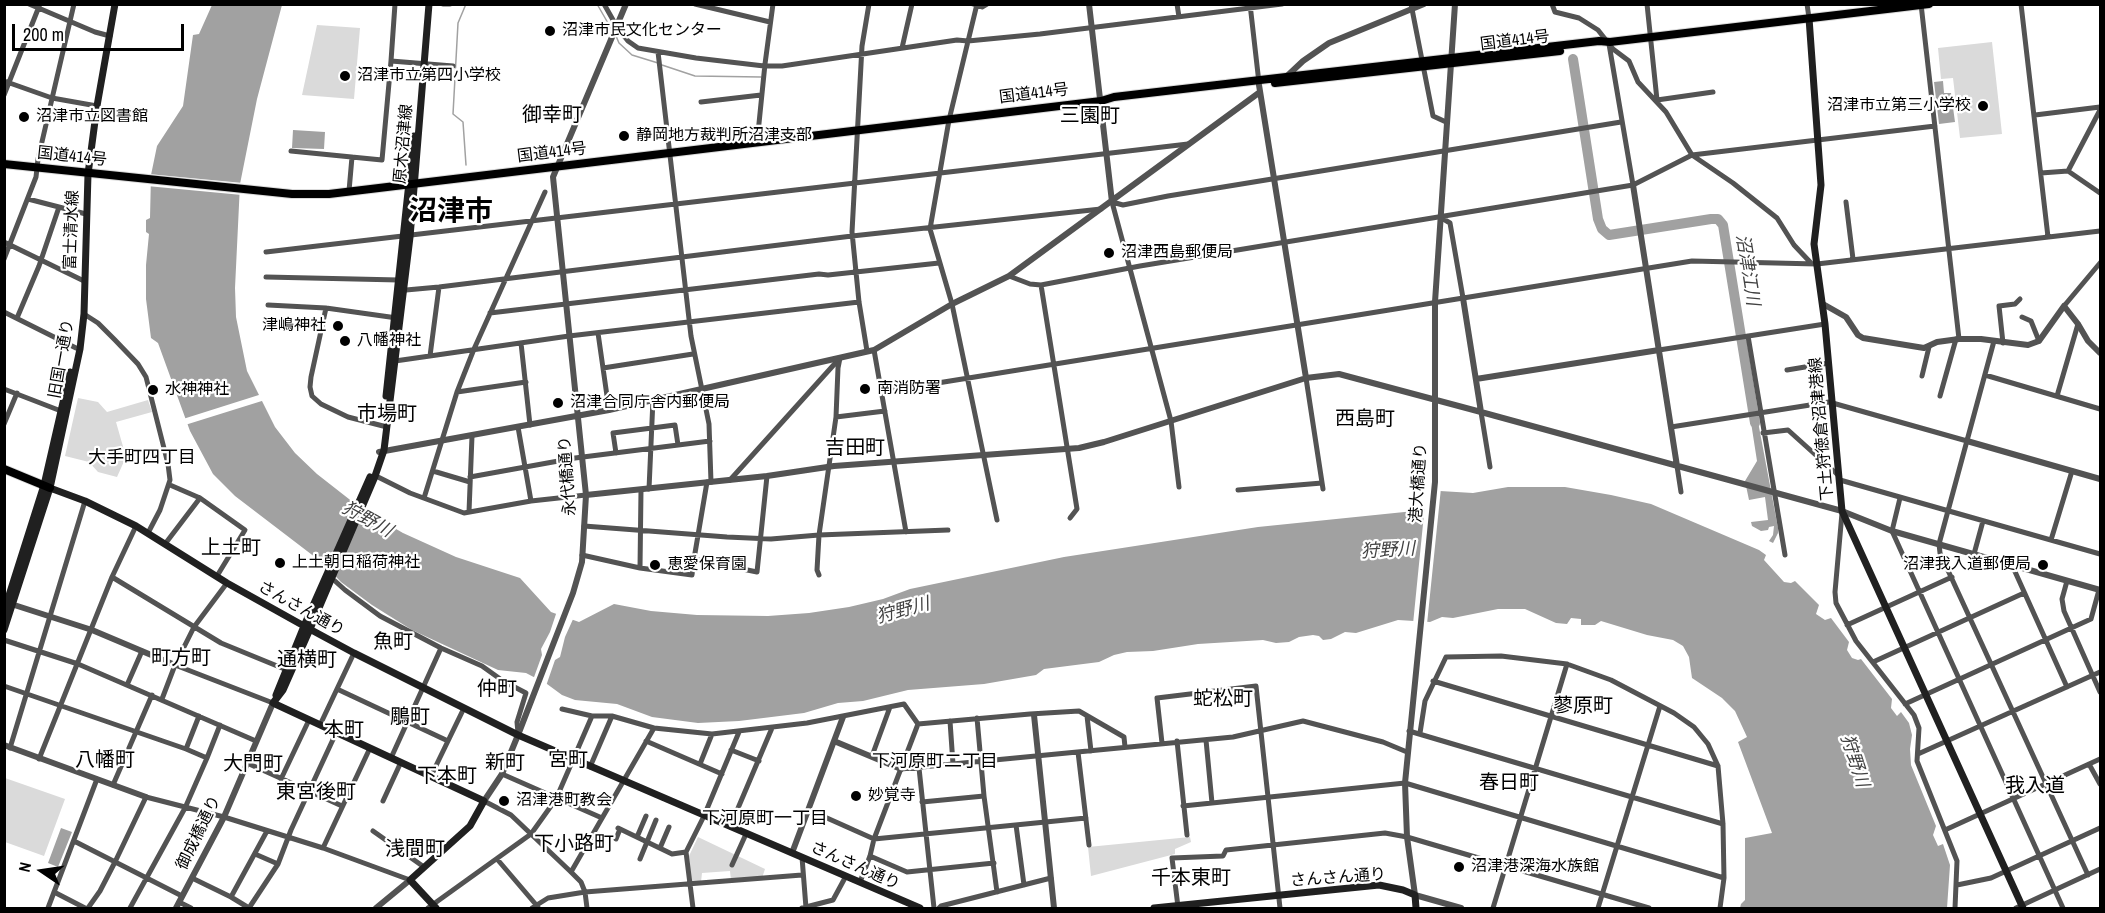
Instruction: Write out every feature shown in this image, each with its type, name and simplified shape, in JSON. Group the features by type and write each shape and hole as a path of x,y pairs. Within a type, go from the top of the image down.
{"highway":[{"name":"国道414号","path":"4,164 312,195 556,168 670,152 1101,101 1115,103 1259,86 1283,80 1601,46 1610,42 1924,5"}],"main road":[{"name":"富士清水線","path":"84,314 88,174 115,4"},
{"name":"原木沼津線","path":"385,426 395,361 399,280 412,183 427,4"},
{"name":"下土狩徳倉沼津港線","path":"1809,18 1821,185 1814,240 1814,264 1823,304 1842,512 1980,814 2020,908"},
{"name":"原木沼津線","path":"273,703 283,690 288,671 374,478 382,451 398,318 404,288 406,237"},
{"name":"旧国一通り","path":"47,486 61,411 84,314"},
{"name":"旧国一通り","path":"4,611 47,486 80,349 84,314"},
{"name":"さんさん通り","path":"4,469 85,501 136,526 227,583 307,628 518,735 920,909"},
{"name":"旧国一通り","path":"4,630 8,603"},
{"path":"273,703 484,801 470,826 410,880 432,907"},
{"name":"さんさん通り","path":"1154,909 1379,885 1414,895"},
{"name":"港大橋通り","path":"1414,895 1416,909"}],"street":[{"path":"30,4 95,32 110,36"},
{"path":"4,259 7,244 36,177 74,4"},
{"path":"291,151 382,160 395,4"},
{"path":"443,4 450,4"},
{"path":"604,4 627,41 638,48 764,66 782,66 957,40 968,41 1282,4"},
{"path":"556,168 626,4"},
{"path":"695,4 770,22"},
{"path":"758,143 764,66 773,4"},
{"path":"869,4 862,53 852,236 859,302 882,392 906,532"},
{"path":"902,48 912,4"},
{"path":"987,4 982,7 976,5 950,120 930,229 952,304 997,520"},
{"path":"1089,4 1112,202 1171,421 1179,487"},
{"path":"1178,4 1179,17"},
{"path":"1283,80 1309,56 1329,43 1424,4"},
{"name":"港大橋通り","path":"1414,895 1407,837 1405,783 1435,482 1435,302 1455,4"},
{"path":"1552,4 1555,12 1579,18 1595,26 1605,40 1610,42 1613,49 1629,61 1638,82 1666,112 1692,155 1733,183 1777,218 1794,245 1814,264"},
{"path":"1647,4 1657,100"},
{"path":"1807,4 1809,18"},
{"path":"2021,4 2048,237"},
{"path":"1924,5 1957,339 1940,396"},
{"path":"4,95 39,6"},
{"path":"1238,490 1323,486 1273,180 1250,6"},
{"path":"1412,7 1433,116 1446,122"},
{"path":"1610,42 1609,48 1681,492"},
{"path":"582,558 692,575 709,482 709,424 693,354 658,52"},
{"path":"391,61 453,66"},
{"path":"7,83 52,98 97,106"},
{"path":"382,451 609,410 871,350 952,304 1010,276 1190,144 1259,86"},
{"path":"1657,100 1713,92"},
{"path":"701,102 761,95"},
{"path":"2035,114 2100,109"},
{"path":"2068,171 2100,109"},
{"path":"1112,202 1123,205 1621,122"},
{"path":"1010,276 1030,284 1041,285 1130,268 1632,185 1692,155 1935,126"},
{"path":"266,252 1190,144"},
{"path":"349,191 352,157"},
{"name":"永代橋通り","path":"484,801 502,774 536,693 573,594 582,558 585,495 553,177 556,168"},
{"path":"2041,173 2068,171 2100,193"},
{"path":"424,498 457,392 544,192"},
{"path":"28,199 86,214"},
{"path":"1846,202 1853,259"},
{"path":"17,318 41,261 59,207"},
{"path":"404,288 406,290 439,287 852,236 1102,209"},
{"path":"1440,217 1450,223 1490,467"},
{"path":"882,392 1692,261 1814,264 2100,231"},
{"path":"7,244 84,281"},
{"path":"490,313 819,274 828,276 939,263"},
{"path":"1823,304 1846,317 1858,335 1886,343 1924,348 1937,342 1957,339 2028,345 2038,341 2100,263"},
{"path":"266,277 399,280"},
{"path":"1041,285 1077,509 1070,518"},
{"path":"430,356 439,287"},
{"path":"2003,343 1999,306 2015,304 2020,299"},
{"path":"395,361 569,336 859,302"},
{"path":"268,305 326,308 398,318"},
{"path":"2064,306 2088,341 2100,353"},
{"path":"326,308 311,377 312,396 321,404 348,417 385,426"},
{"path":"4,312 76,348"},
{"path":"84,314 98,323 115,340 138,364 146,377 168,464 170,485 148,533"},
{"path":"2022,317 2031,321 2038,341"},
{"path":"1476,379 1825,324"},
{"path":"2057,396 2078,324"},
{"path":"598,333 609,410"},
{"path":"1748,336 1785,555"},
{"path":"1994,341 1939,544 1940,553 2088,875"},
{"path":"521,343 530,425"},
{"path":"1922,376 1929,347"},
{"path":"603,368 693,354"},
{"path":"819,574 817,570 819,535 836,417 840,358"},
{"path":"730,480 840,358"},
{"path":"1788,370 1829,363"},
{"path":"374,478 424,498 469,512 531,501 893,460 1092,446 1306,378 1324,375 1346,376 1746,484 1842,512 1892,531 2100,590 2091,619 1905,704"},
{"path":"1985,375 2100,409"},
{"path":"457,392 526,382"},
{"path":"4,389 61,411"},
{"path":"4,424 17,393"},
{"path":"649,489 653,399"},
{"path":"1671,427 1832,403 2100,479"},
{"path":"836,417 885,411"},
{"path":"616,453 614,433 651,428 675,425 678,445"},
{"path":"518,427 531,501"},
{"path":"1763,433 1788,430 1840,478 1900,498 2100,554"},
{"path":"469,512 472,436"},
{"path":"433,471 470,479 581,457 710,441"},
{"path":"2051,540 2072,471"},
{"path":"694,559 757,572 767,476"},
{"path":"170,485 200,498 245,530 217,576"},
{"path":"640,568 641,489"},
{"path":"165,544 200,498"},
{"path":"1900,498 1892,531 2063,909"},
{"path":"85,501 7,747 146,797 224,817 323,848 410,880 376,909"},
{"path":"1842,512 1834,592 1836,603 1856,641 1914,715 1919,728 1917,761 1957,861 1954,909"},
{"path":"1974,554 1983,521"},
{"path":"39,759 112,577 136,526"},
{"path":"584,526 761,538 948,530"},
{"path":"2012,565 2067,687"},
{"path":"112,577 221,643 288,671"},
{"path":"1847,625 1952,577"},
{"path":"329,581 380,616 441,648 482,666 503,681 526,693 517,722 518,735"},
{"path":"2067,581 2062,599 2064,611 2100,692"},
{"path":"162,699 175,664 194,627 227,583"},
{"path":"1873,662 2024,593"},
{"path":"8,603 92,630 273,703"},
{"path":"4,640 78,663 256,741"},
{"path":"391,758 441,648"},
{"path":"127,685 142,651"},
{"path":"320,725 354,653"},
{"path":"1420,733 1425,701 1446,657 1502,656 1567,664 1611,680 1660,706 1694,727 1708,744 1718,766 1723,824 1724,878 1720,909"},
{"path":"1493,909 1567,664"},
{"path":"1918,754 2100,672"},
{"path":"1433,681 1718,766"},
{"path":"4,686 186,748 207,758"},
{"path":"1162,743 1157,698 1256,687 1280,909"},
{"path":"337,689 448,741"},
{"path":"113,785 152,695"},
{"name":"御成橋通り","path":"179,902 224,817 273,703"},
{"path":"562,709 592,716 612,717 654,728 712,734 843,717 904,704 918,724"},
{"path":"1598,909 1660,706"},
{"path":"872,756 890,707"},
{"path":"431,776 464,708"},
{"path":"918,724 1079,711 1124,737 1125,747"},
{"path":"1034,715 1054,909"},
{"path":"186,748 200,716"},
{"path":"432,907 531,834 556,799 592,716"},
{"path":"590,767 612,717"},
{"path":"792,854 843,717"},
{"path":"1087,717 1091,751"},
{"path":"977,718 984,796 997,892"},
{"path":"281,779 309,720"},
{"path":"950,721 953,764"},
{"path":"834,741 901,769 1206,740 1260,732 1303,721 1383,742 1407,752"},
{"path":"860,882 874,838 918,724"},
{"path":"130,909 185,808 220,725"},
{"path":"571,872 654,728"},
{"path":"730,827 772,728"},
{"path":"1409,730 1723,824"},
{"path":"693,909 686,852 704,816 739,732"},
{"path":"192,878 249,908 278,864 336,733"},
{"path":"700,764 712,734"},
{"path":"1206,740 1212,803"},
{"path":"646,741 722,774"},
{"path":"1177,741 1187,835"},
{"path":"323,848 370,748"},
{"path":"731,750 759,761"},
{"path":"1078,752 1089,845"},
{"path":"1945,830 2100,759"},
{"path":"383,801 401,762"},
{"path":"247,764 342,806"},
{"path":"2089,764 2100,784"},
{"path":"919,768 930,870 937,909 941,906 1051,878"},
{"path":"502,774 602,818"},
{"path":"48,909 97,780"},
{"path":"1184,806 1405,783 1724,878"},
{"path":"922,802 984,796"},
{"path":"54,892 86,909 100,891 146,797"},
{"path":"484,801 511,815 581,882 587,909"},
{"path":"809,810 874,838 1086,818"},
{"path":"637,837 645,816"},
{"path":"640,858 656,820"},
{"path":"1017,825 1024,885"},
{"path":"660,848 669,827"},
{"path":"1957,885 1991,878 2100,828"},
{"path":"616,839 619,829 672,854 686,852"},
{"path":"231,897 267,831"},
{"path":"373,831 424,867"},
{"path":"1178,907 1172,858 1223,856 1226,850 1385,833 1407,837 1649,909"},
{"path":"732,865 746,834"},
{"path":"74,841 146,878 191,909"},
{"path":"255,854 278,864"},
{"path":"870,856 907,872 994,863"},
{"path":"802,857 805,908 833,900 846,876"},
{"path":"497,859 536,907 548,898 585,892 802,875"},
{"path":"2020,908 2100,869"},
{"path":"1414,895 1461,909"},
{"path":"236,909 240,903"}],"shaded area":[{"path":"317,25 360,28 354,99 302,95"},
{"path":"1992,42 2002,134 1960,138 1953,78 1941,79 1938,48"},
{"path":"78,398 98,402 107,412 148,400 152,412 116,422 126,457 117,477 98,472 89,462 65,456"},
{"path":"5,778 65,799 44,856 5,842"},
{"path":"698,837 765,869 762,878 731,880 730,871 702,873 701,882 691,883 689,856"},
{"path":"1190,837 1191,842 1175,849 1175,854 1091,876 1088,847"}],"water":[{"name":"狩野川","path":"212,5 282,5 257,99 240,184 235,288 236,317 247,371 275,427 295,453 317,474 363,510 403,533 456,557 520,578 551,612 579,622 614,604 651,611 697,615 768,616 809,613 849,607 883,599 910,589 1064,557 1258,527 1424,510 1440,491 1473,493 1508,487 1565,487 1611,495 1651,504 1759,550 1766,555 1764,560 1784,582 1795,581 1819,605 1816,614 1825,620 1831,618 1849,642 1847,650 1852,658 1861,659 1892,699 1891,708 1897,716 1901,712 1909,723 1912,735 1911,765 1936,826 1933,835 1938,846 1943,844 1950,865 1947,908 1740,908 1745,900 1745,838 1772,833 1738,742 1747,737 1735,711 1722,698 1692,678 1689,657 1683,646 1673,640 1601,621 1595,625 1581,625 1581,619 1571,618 1567,624 1556,623 1525,609 1498,609 1453,618 1442,617 1430,622 1398,620 1356,633 1345,632 1331,639 1323,640 1313,635 1299,637 1289,642 1276,643 1263,640 1198,644 1153,651 1127,652 1099,662 1044,669 1036,675 984,684 908,690 863,701 838,703 804,713 739,721 698,723 652,717 617,704 575,700 562,695 526,673 498,670 412,630 341,582 324,564 235,496 213,474 190,431 158,343 151,338 146,299 149,234 146,232 146,220 150,218 151,175 157,146 183,106 193,35 199,34"},
{"path":"1943,81 1944,93 1951,93 1955,122 1939,124 1934,82"},
{"path":"293,130 325,132 324,149 292,148"},
{"path":"1756,411 1778,528 1773,543 1769,541 1773,535 1774,526 1761,531 1752,526 1751,522 1768,520 1765,497 1749,500 1745,481 1757,461 1750,416"},
{"path":"61,828 72,832 58,867 48,863"}],"pier":[{"path":"148,174 243,183 242,195 147,186"},
{"path":"262,394 265,400 185,425 183,419"},
{"path":"1441,488 1427,624 1413,624 1425,504"},
{"path":"557,611 574,617 565,637 560,657 555,660 546,686 533,680 542,655 541,649"}],"waterway":[{"path":"466,4 458,23 453,114 463,122 466,165"},
{"path":"597,4 612,30"},
{"path":"616,36 619,43 632,55 658,63"},
{"name":"沼津江川","path":"1573,59 1598,219 1602,229 1609,235 1711,219 1718,219 1723,225 1755,423"},
{"path":"662,65 695,76 761,77"}],"place":[{"name":"沼津市民文化センター","path":"550,31"},
{"name":"沼津市立第四小学校","path":"345,76"},
{"name":"沼津市立第三小学校","path":"1983,106"},
{"name":"沼津市立図書館","path":"24,117"},
{"name":"静岡地方裁判所沼津支部","path":"624,136"},
{"name":"沼津西島郵便局","path":"1109,253"},
{"name":"津嶋神社","path":"338,326"},
{"name":"八幡神社","path":"345,341"},
{"name":"南消防署","path":"865,389"},
{"name":"水神神社","path":"153,390"},
{"name":"沼津合同庁舎内郵便局","path":"558,403"},
{"name":"上土朝日稲荷神社","path":"280,563"},
{"name":"恵愛保育園","path":"655,565"},
{"name":"沼津我入道郵便局","path":"2043,565"},
{"name":"妙覚寺","path":"856,796"},
{"name":"沼津港町教会","path":"504,801"},
{"name":"沼津港深海水族館","path":"1459,867"}],"district":[{"name":"御幸町","path":"552,116"},
{"name":"三園町","path":"1090,117"},
{"name":"沼津市","path":"451,212"},
{"name":"市場町","path":"387,415"},
{"name":"西島町","path":"1365,420"},
{"name":"吉田町","path":"855,449"},
{"name":"大手町四丁目","path":"142,458"},
{"name":"上土町","path":"231,549"},
{"name":"魚町","path":"393,643"},
{"name":"町方町","path":"181,659"},
{"name":"通横町","path":"307,661"},
{"name":"仲町","path":"497,690"},
{"name":"蛇松町","path":"1223,700"},
{"name":"蓼原町","path":"1583,707"},
{"name":"鵰町","path":"410,718"},
{"name":"本町","path":"344,731"},
{"name":"八幡町","path":"105,761"},
{"name":"宮町","path":"568,761"},
{"name":"下河原町二丁目","path":"935,762"},
{"name":"新町","path":"505,764"},
{"name":"大門町","path":"253,765"},
{"name":"下本町","path":"447,777"},
{"name":"春日町","path":"1509,784"},
{"name":"我入道","path":"2035,787"},
{"name":"東宮後町","path":"316,793"},
{"name":"下河原町一丁目","path":"765,819"},
{"name":"下小路町","path":"574,845"},
{"name":"浅間町","path":"415,850"},
{"name":"千本東町","path":"1191,879"}]}
